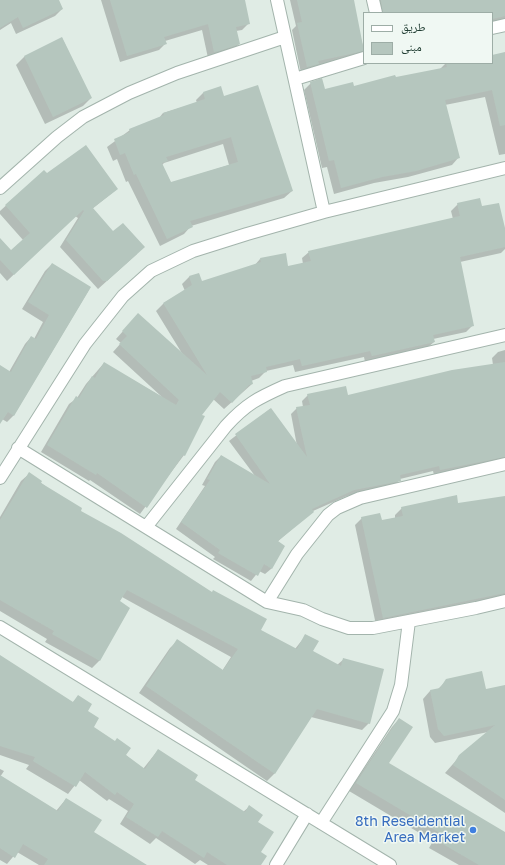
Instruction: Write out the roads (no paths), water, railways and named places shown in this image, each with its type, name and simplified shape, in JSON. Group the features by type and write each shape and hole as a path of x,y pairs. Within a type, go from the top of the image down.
{"street":[{"path":"277,0 324,212"},
{"path":"373,0 376,12"},
{"path":"493,28 505,25"},
{"path":"0,188 57,137 83,117 129,93 177,73 285,37"},
{"path":"294,79 363,58"},
{"path":"0,478 85,344 123,296 150,271 193,251 324,212 505,168"},
{"path":"146,527 226,426 240,411 255,399 285,386 505,336"},
{"path":"18,448 267,602 303,610 322,619 349,628 373,628 505,601"},
{"path":"267,602 297,554 328,515 337,508 360,498 505,464"},
{"path":"321,823 393,711 401,685 409,621"},
{"path":"0,627 390,865"},
{"path":"276,865 307,814"}],"place":[{"name":"8th Reseidential Area Market","path":"473,830"}]}
